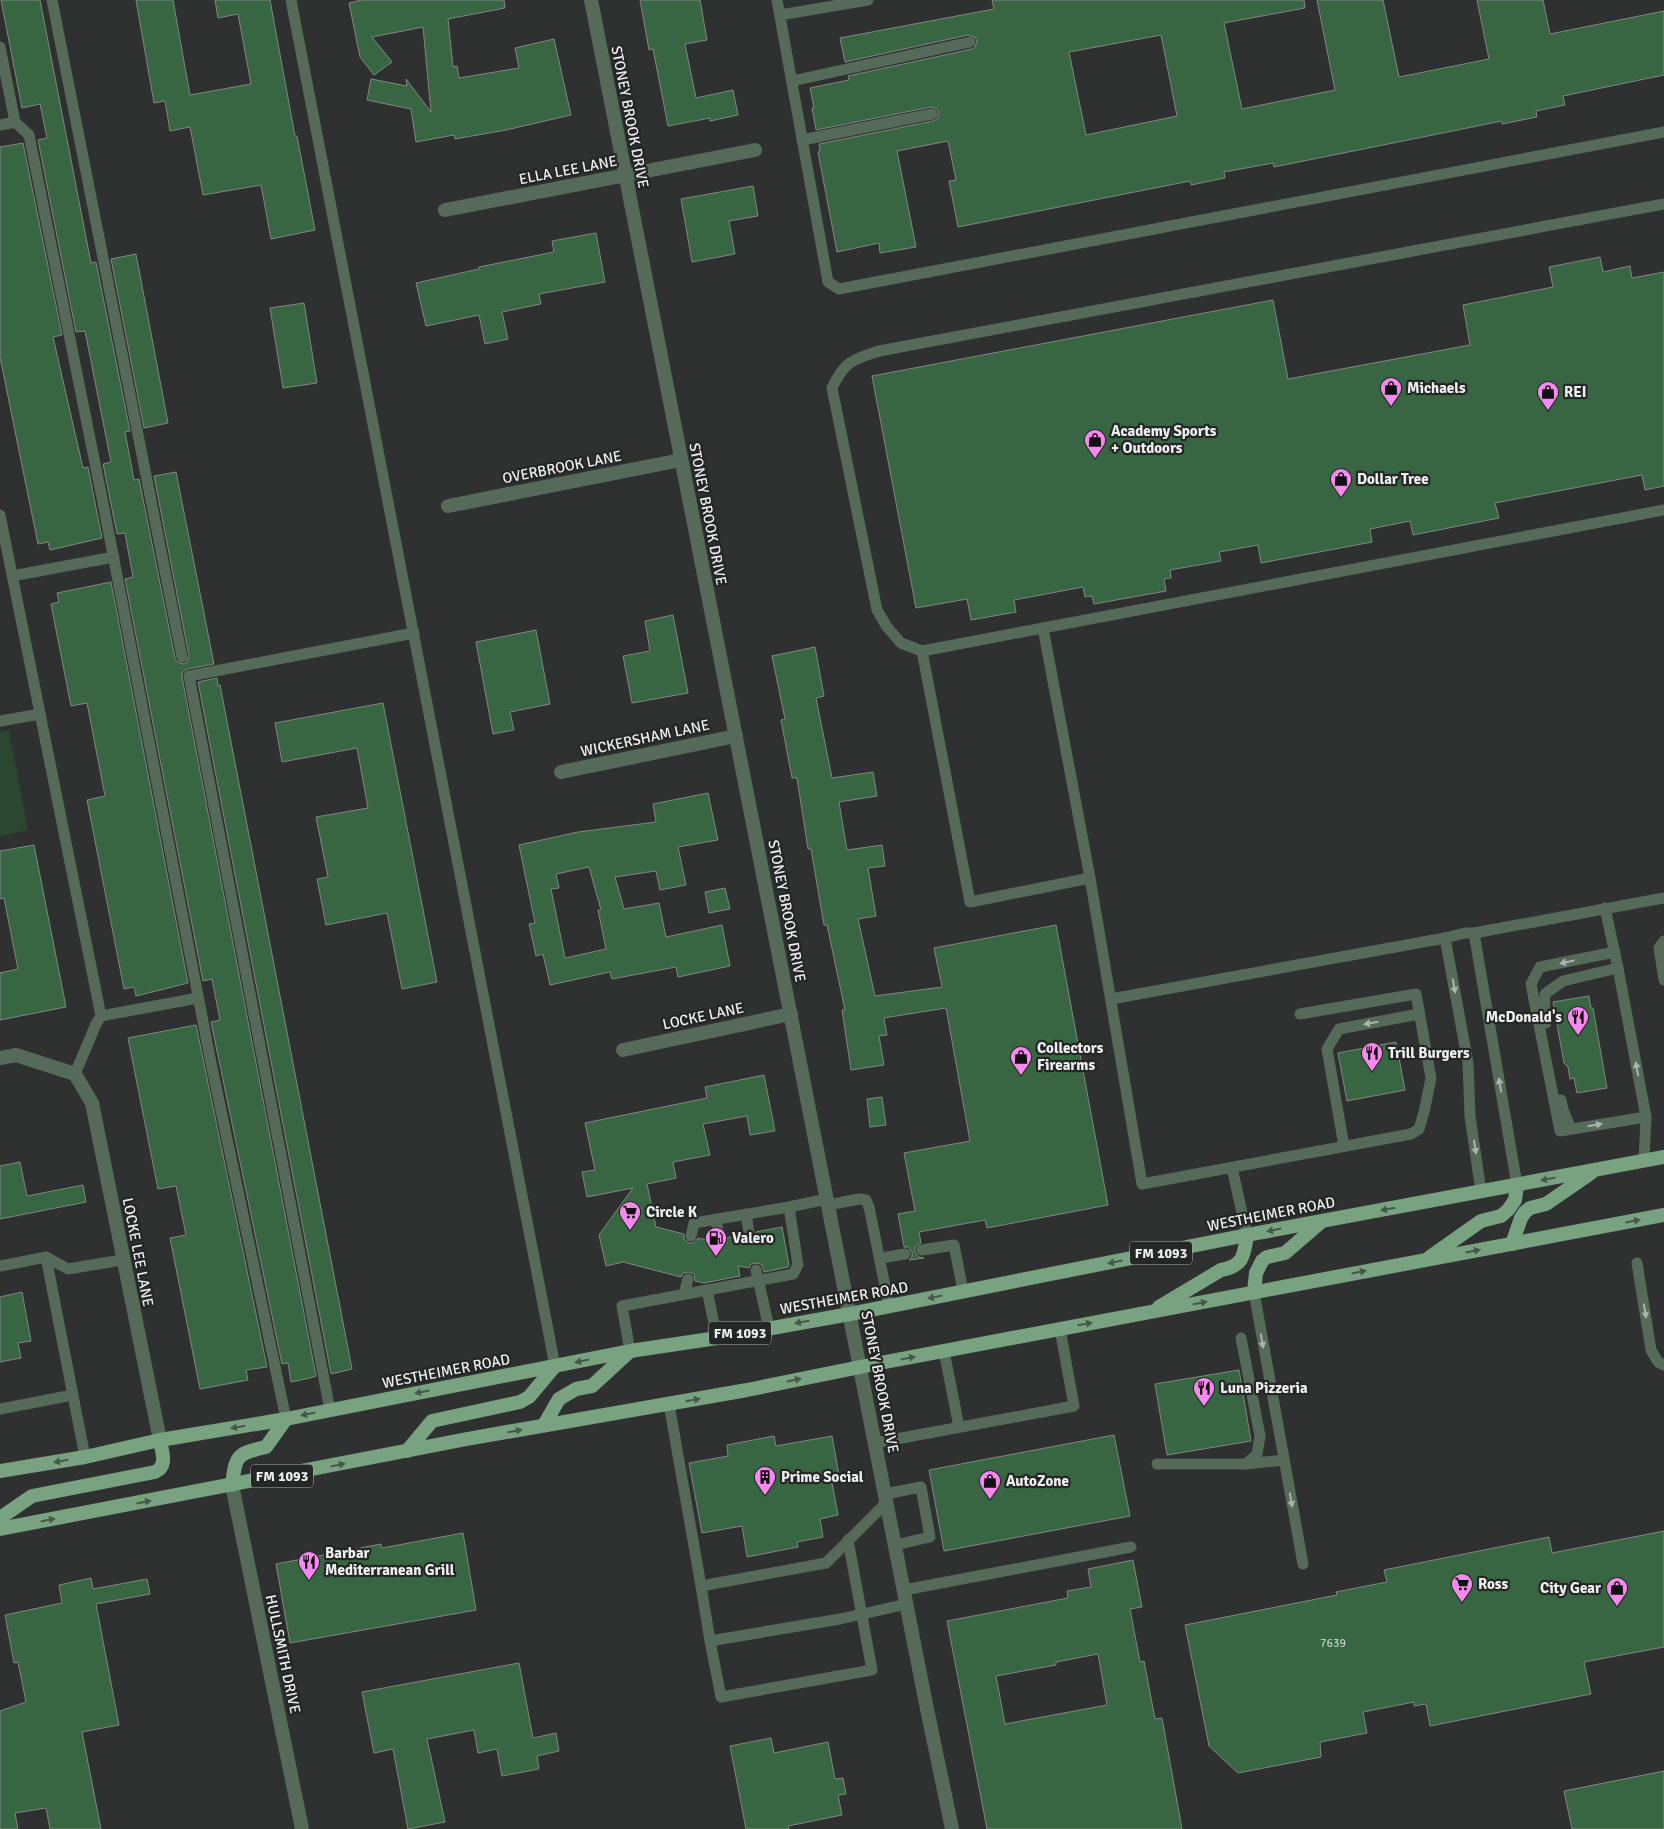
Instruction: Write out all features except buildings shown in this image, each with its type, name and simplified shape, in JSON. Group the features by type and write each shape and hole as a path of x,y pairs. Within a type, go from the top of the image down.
{"main road":[{"name":"WESTHEIMER ROAD","path":"0,1472 85,1457 160,1440 286,1419 630,1351 717,1338 850,1314 1322,1221 1664,1157"},
{"path":"1512,1244 1525,1212 1530,1208 1546,1204 1596,1170"},
{"path":"1425,1260 1481,1221 1501,1216 1515,1200 1517,1185"},
{"name":"FM 1093","path":"0,1529 544,1425 747,1390 1664,1215"},
{"path":"1254,1292 1256,1274 1262,1262 1267,1257 1285,1253 1322,1221"},
{"path":"1152,1312 1221,1270 1232,1268 1244,1255 1247,1236"},
{"path":"544,1425 559,1399 576,1389 592,1386 630,1351"},
{"path":"407,1451 432,1421 520,1402 529,1397 555,1366"},
{"path":"232,1485 235,1463 244,1452 266,1447 286,1419"},
{"path":"0,1518 32,1496 161,1470 164,1464 160,1440"}],"street":[{"name":"STONEY BROOK DRIVE","path":"591,0 952,1829"},
{"name":"ELLA LEE LANE","path":"445,210 755,150"},
{"name":"OVERBROOK LANE","path":"448,506 681,460"},
{"name":"WICKERSHAM LANE","path":"562,772 736,736"},
{"name":"LOCKE LANE","path":"623,1050 791,1014"},
{"path":"0,1058 16,1055 75,1074"},
{"name":"LOCKE LEE LANE","path":"75,1074 92,1103 122,1260 160,1440"},
{"name":"HULLSMITH DRIVE","path":"232,1485 302,1829"}],"lane":[{"path":"52,0 182,657"},
{"path":"291,0 555,1366"},
{"path":"777,0 828,282 839,289 1664,132"},
{"path":"780,15 837,3 868,0"},
{"path":"792,81 970,42"},
{"path":"0,47 15,122 29,135 114,557 198,998 286,1419"},
{"path":"802,140 932,114"},
{"path":"0,125 15,122"},
{"path":"1664,204 889,349 855,358 838,374 832,388 877,610 887,627 901,643 922,651 1664,510"},
{"path":"0,515 101,1016 75,1074"},
{"path":"12,576 114,557"},
{"path":"1043,628 1090,878 1142,1184 1411,1134 1419,1129 1431,1078 1416,994 1300,1014"},
{"path":"330,1410 189,676 414,633"},
{"path":"922,651 970,902 1090,878"},
{"path":"0,721 40,714"},
{"path":"1110,999 1664,898"},
{"path":"1606,908 1646,1116 1644,1161"},
{"path":"1474,933 1517,1185"},
{"path":"1445,938 1468,1063 1470,1116 1481,1192"},
{"path":"1664,941 1659,948 1664,980"},
{"path":"1615,952 1540,967 1531,984 1560,1131 1646,1116"},
{"path":"1571,1129 1563,1110 1544,1014 1546,994 1563,980 1618,968"},
{"path":"101,1016 198,998"},
{"path":"1344,1146 1327,1049 1338,1028 1420,1014"},
{"path":"1232,1168 1247,1236"},
{"path":"691,1236 694,1223 789,1207 859,1199 866,1200 890,1306"},
{"path":"630,1351 622,1306 707,1290 757,1276 793,1274 798,1265 789,1207"},
{"path":"746,1214 750,1233"},
{"path":"716,1220 719,1239"},
{"path":"922,1250 954,1245 963,1292"},
{"path":"880,1258 905,1254"},
{"path":"0,1266 46,1257 68,1269 122,1260"},
{"path":"46,1257 85,1457"},
{"path":"1637,1263 1651,1350 1658,1362 1664,1364"},
{"path":"757,1276 769,1328"},
{"path":"684,1294 688,1279"},
{"path":"707,1290 717,1338"},
{"path":"1254,1292 1302,1564"},
{"path":"875,1443 1074,1406 1060,1329"},
{"path":"1241,1338 1260,1436 1257,1454 1246,1464"},
{"path":"944,1351 959,1427"},
{"path":"0,1409 73,1395"},
{"path":"669,1404 721,1698 872,1670 848,1540"},
{"path":"1157,1464 1246,1464 1284,1460"},
{"path":"701,1586 826,1562 886,1498 922,1487 930,1537 895,1545"},
{"path":"904,1590 1132,1547"},
{"path":"710,1642 907,1604"}],"green space":[{"path":"9,730 28,830 0,836 0,732"}],"place":[{"name":"Michaels","path":"1391,407"},
{"name":"REI","path":"1548,411"},
{"name":"Academy Sports + Outdoors","path":"1095,459"},
{"name":"Dollar Tree","path":"1341,498"},
{"name":"McDonald's","path":"1578,1036"},
{"name":"Trill Burgers","path":"1372,1072"},
{"name":"Collectors Firearms","path":"1021,1076"},
{"name":"Circle K","path":"630,1231"},
{"name":"Valero","path":"716,1257"},
{"name":"Luna Pizzeria","path":"1204,1407"},
{"name":"Prime Social","path":"765,1496"},
{"name":"AutoZone","path":"990,1500"},
{"name":"Barbar Mediterranean Grill","path":"309,1581"},
{"name":"Ross","path":"1462,1603"},
{"name":"City Gear","path":"1617,1607"}]}
